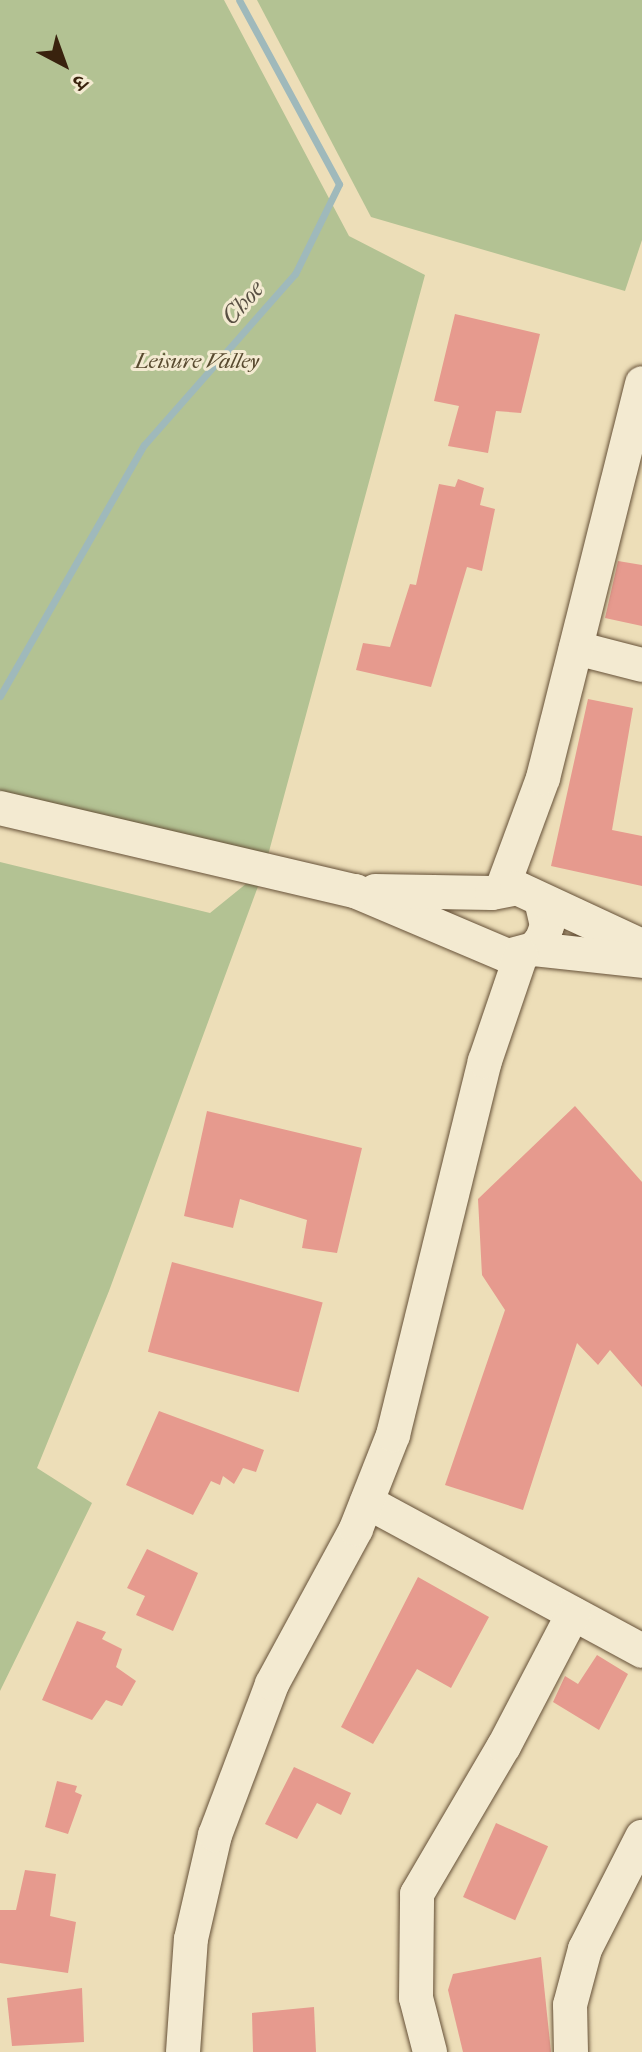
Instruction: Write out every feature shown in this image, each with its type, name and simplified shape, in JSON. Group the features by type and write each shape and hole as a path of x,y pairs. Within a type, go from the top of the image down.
{"street":[{"path":"508,949 478,917 516,894 642,383"},
{"path":"576,648 642,665"},
{"path":"7,810 355,891 508,949 642,961"},
{"path":"355,891 516,894 642,946"},
{"path":"183,2052 191,1939 215,1835 272,1684 367,1502 393,1435 485,1061 508,949 547,926 516,894"},
{"path":"367,1502 642,1651"},
{"path":"430,2052 416,1998 417,1894 504,1746 573,1614"},
{"path":"571,2052 570,2005 585,1949 642,1837"}],"green space":[{"name":"Leisure Valley","path":"0,0 224,0 349,236 425,275 264,870 109,1291 37,1468 92,1503 0,1691 0,862 210,913 263,870 0,796"},
{"path":"257,0 642,0 642,240 625,291 371,217"}],"building":[{"path":"455,314 540,334 521,413 496,411 488,453 448,446 459,406 434,401"},
{"path":"458,479 484,488 480,505 495,509 482,571 467,567 431,687 356,670 363,643 390,647 410,584 416,585 439,484 455,487"},
{"path":"618,561 642,565 642,626 605,618"},
{"path":"588,699 633,708 612,830 642,836 642,886 551,866"},
{"path":"575,1106 642,1182 642,1387 610,1350 598,1365 577,1343 523,1510 445,1485 505,1310 482,1275 478,1199"},
{"path":"207,1111 362,1148 337,1253 302,1248 307,1220 240,1199 233,1228 184,1216"},
{"path":"172,1262 323,1302 299,1392 148,1352"},
{"path":"159,1411 264,1450 256,1472 243,1468 234,1484 223,1476 220,1485 211,1481 193,1515 126,1485"},
{"path":"147,1549 198,1573 173,1631 136,1615 145,1596 127,1588"},
{"path":"418,1577 489,1617 451,1688 417,1669 373,1744 341,1727"},
{"path":"77,1621 106,1632 102,1639 122,1649 116,1667 136,1681 122,1706 106,1700 92,1720 42,1700"},
{"path":"597,1655 628,1674 599,1730 553,1702 565,1676 578,1684"},
{"path":"294,1767 351,1793 341,1815 317,1803 297,1839 265,1824"},
{"path":"57,1781 77,1786 75,1792 82,1795 68,1834 45,1827"},
{"path":"496,1823 548,1846 515,1920 463,1897"},
{"path":"25,1870 56,1874 50,1916 76,1922 68,1973 0,1963 0,1910 16,1910"},
{"path":"541,1957 551,2052 463,2052 448,1990 453,1974"},
{"path":"82,1988 84,2042 12,2046 7,1998"},
{"path":"314,2007 316,2052 253,2052 252,2013"}],"waterway":[{"name":"Choe","path":"0,696 144,445 295,274 339,184 239,0"}]}
